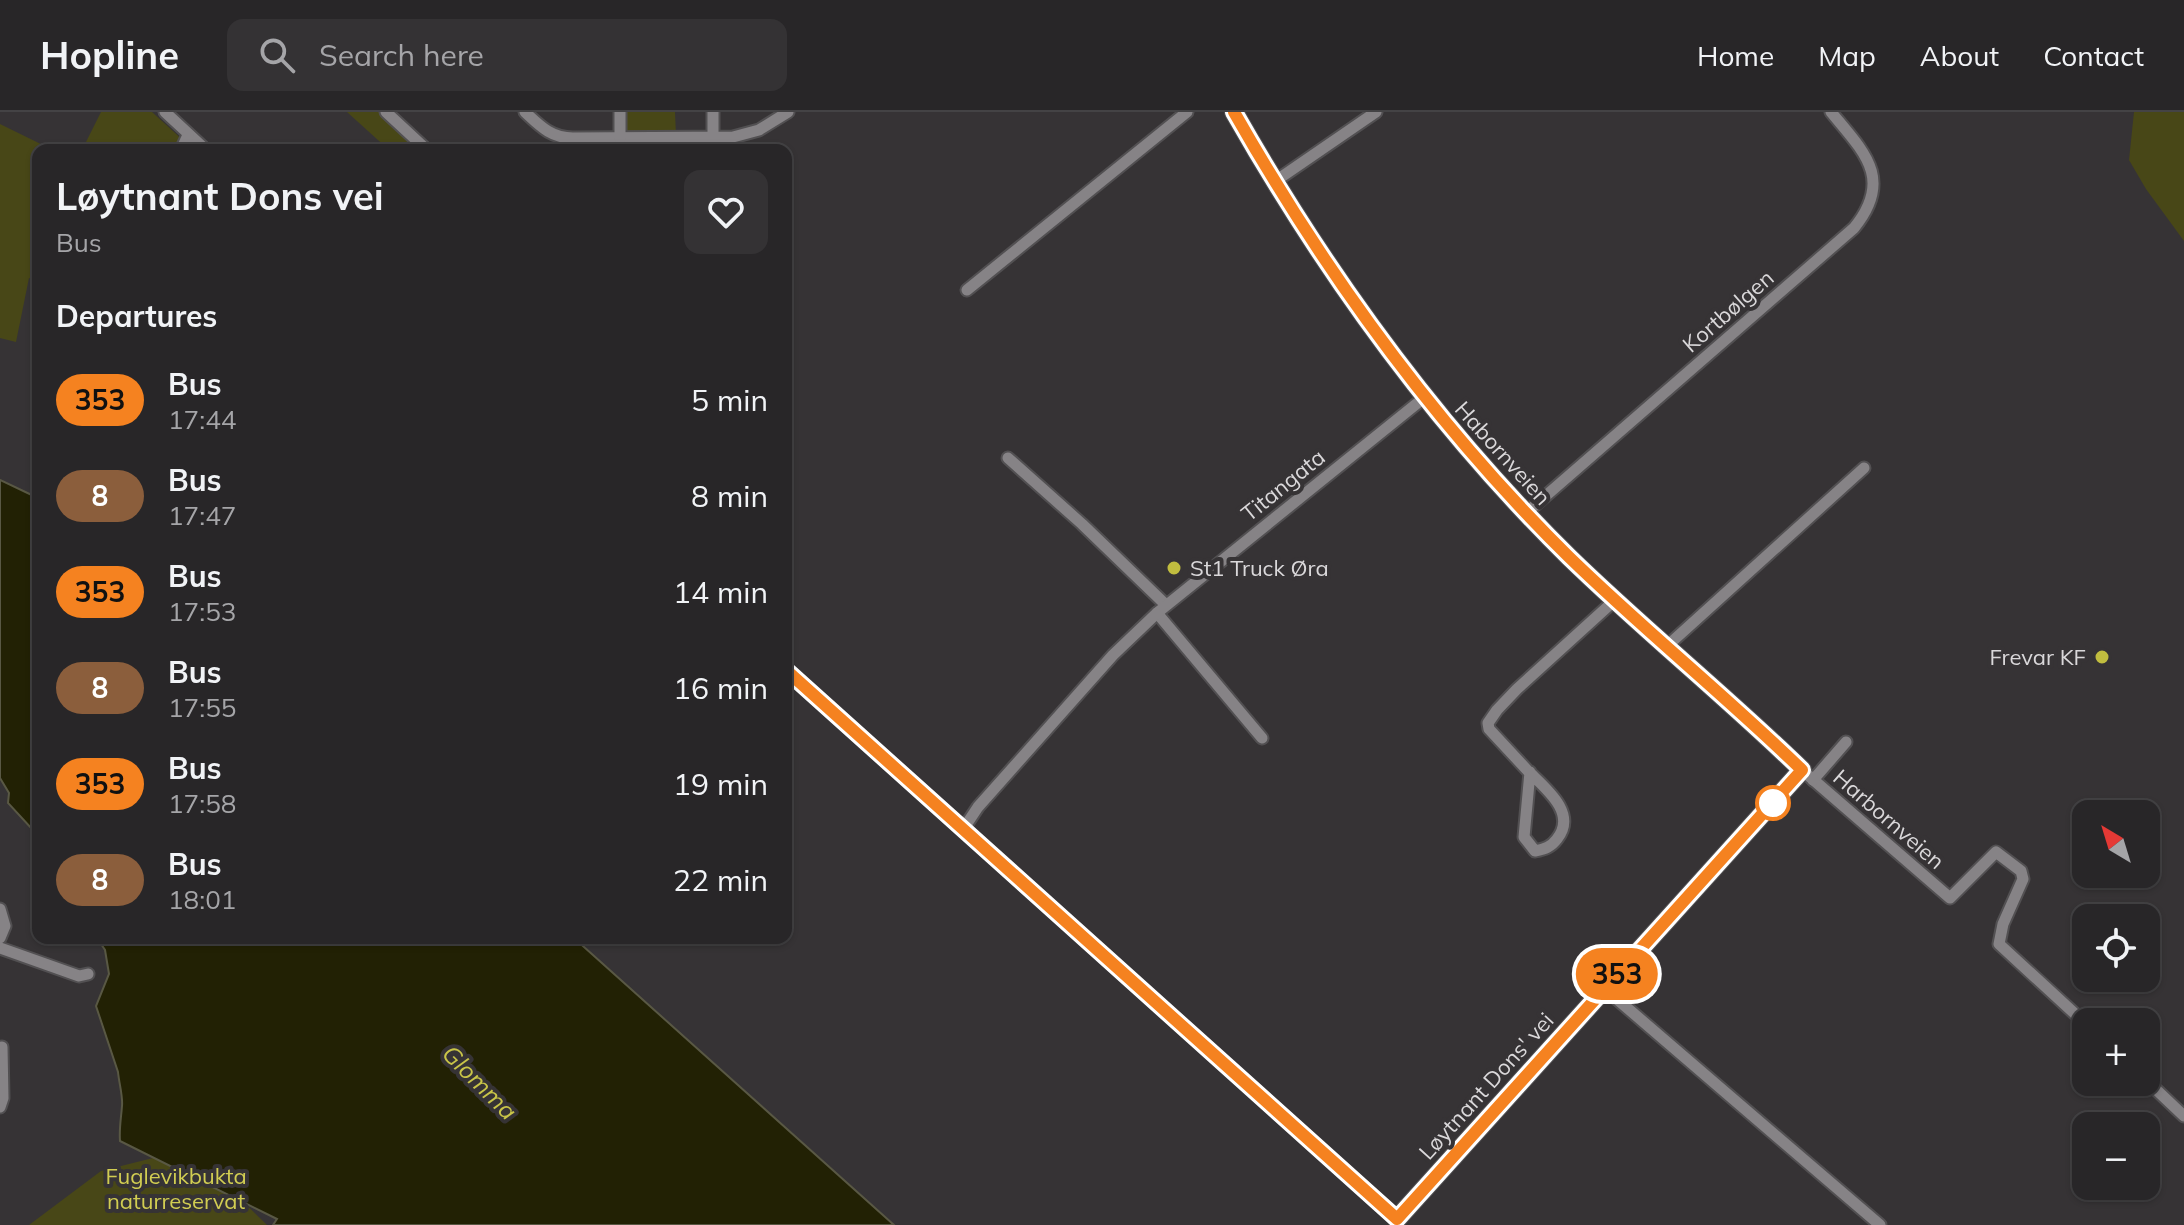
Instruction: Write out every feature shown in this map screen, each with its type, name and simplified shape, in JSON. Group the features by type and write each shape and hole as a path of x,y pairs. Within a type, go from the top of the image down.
{"highway":[{"name":"Habornveien","path":"1234,112 1309,238 1425,397 1526,513 1615,600 1808,775"},
{"name":"Løytnant Dons' vei","path":"1397,1219 1604,988 1808,775"}],"street":[{"path":"386,112 421,144"},
{"path":"525,112 546,132 564,138 713,144 759,130 788,112"},
{"path":"620,112 620,138"},
{"path":"713,112 713,144"},
{"path":"967,290 1187,112"},
{"path":"1274,182 1376,112"},
{"name":"Kortbølgen","path":"1526,513 1854,228 1866,214 1872,201 1873,180 1868,161 1831,112"},
{"path":"173,114 199,144"},
{"path":"184,144 188,135"},
{"name":"Titangata","path":"964,828 978,807 1082,690 1161,609 1425,397"},
{"path":"1008,458 1082,524 1161,609 1262,738"},
{"path":"1666,647 1864,468"},
{"path":"1530,772 1524,837 1535,851 1555,841 1564,824 1555,798 1489,729 1489,721 1509,697 1615,600"},
{"path":"792,675 1397,1219"},
{"path":"1808,775 1846,742"},
{"name":"Harbornveien","path":"1808,775 1950,898 1996,852 2021,871 2023,879 2003,924 1999,944 2072,1011"},
{"path":"0,909 5,926 0,938"},
{"path":"0,948 79,976 88,974"},
{"path":"1604,988 1880,1225"},
{"path":"0,1107 3,1098 2,1047"},
{"path":"2160,1093 2184,1116"}],"green space":[{"path":"101,112 152,112 185,142 184,144 85,144"},
{"path":"347,112 382,112 417,144 382,144"},
{"path":"622,112 675,112 676,135 622,136"},
{"path":"2134,112 2184,112 2184,241 2129,160"},
{"path":"0,124 41,144 32,144 32,279 29,278 16,342 0,338"},
{"name":"Fuglevikbukta naturreservat","path":"189,1149 267,1225 29,1225 101,1171"}],"water":[{"path":"0,480 32,495 32,829 8,803 9,793 0,778"},
{"name":"Glomma","path":"101,944 581,944 894,1225 273,1225 277,1219 120,1141 122,1102 118,1072 96,1006 109,974"}],"bus line":[{"name":"353","path":"792,675 1397,1219 1802,770 1569,556 1446,424 1309,238 1234,112"}],"place":[{"name":"St1 Truck Øra","path":"1174,568"},
{"name":"Frevar KF","path":"2102,657"}]}
